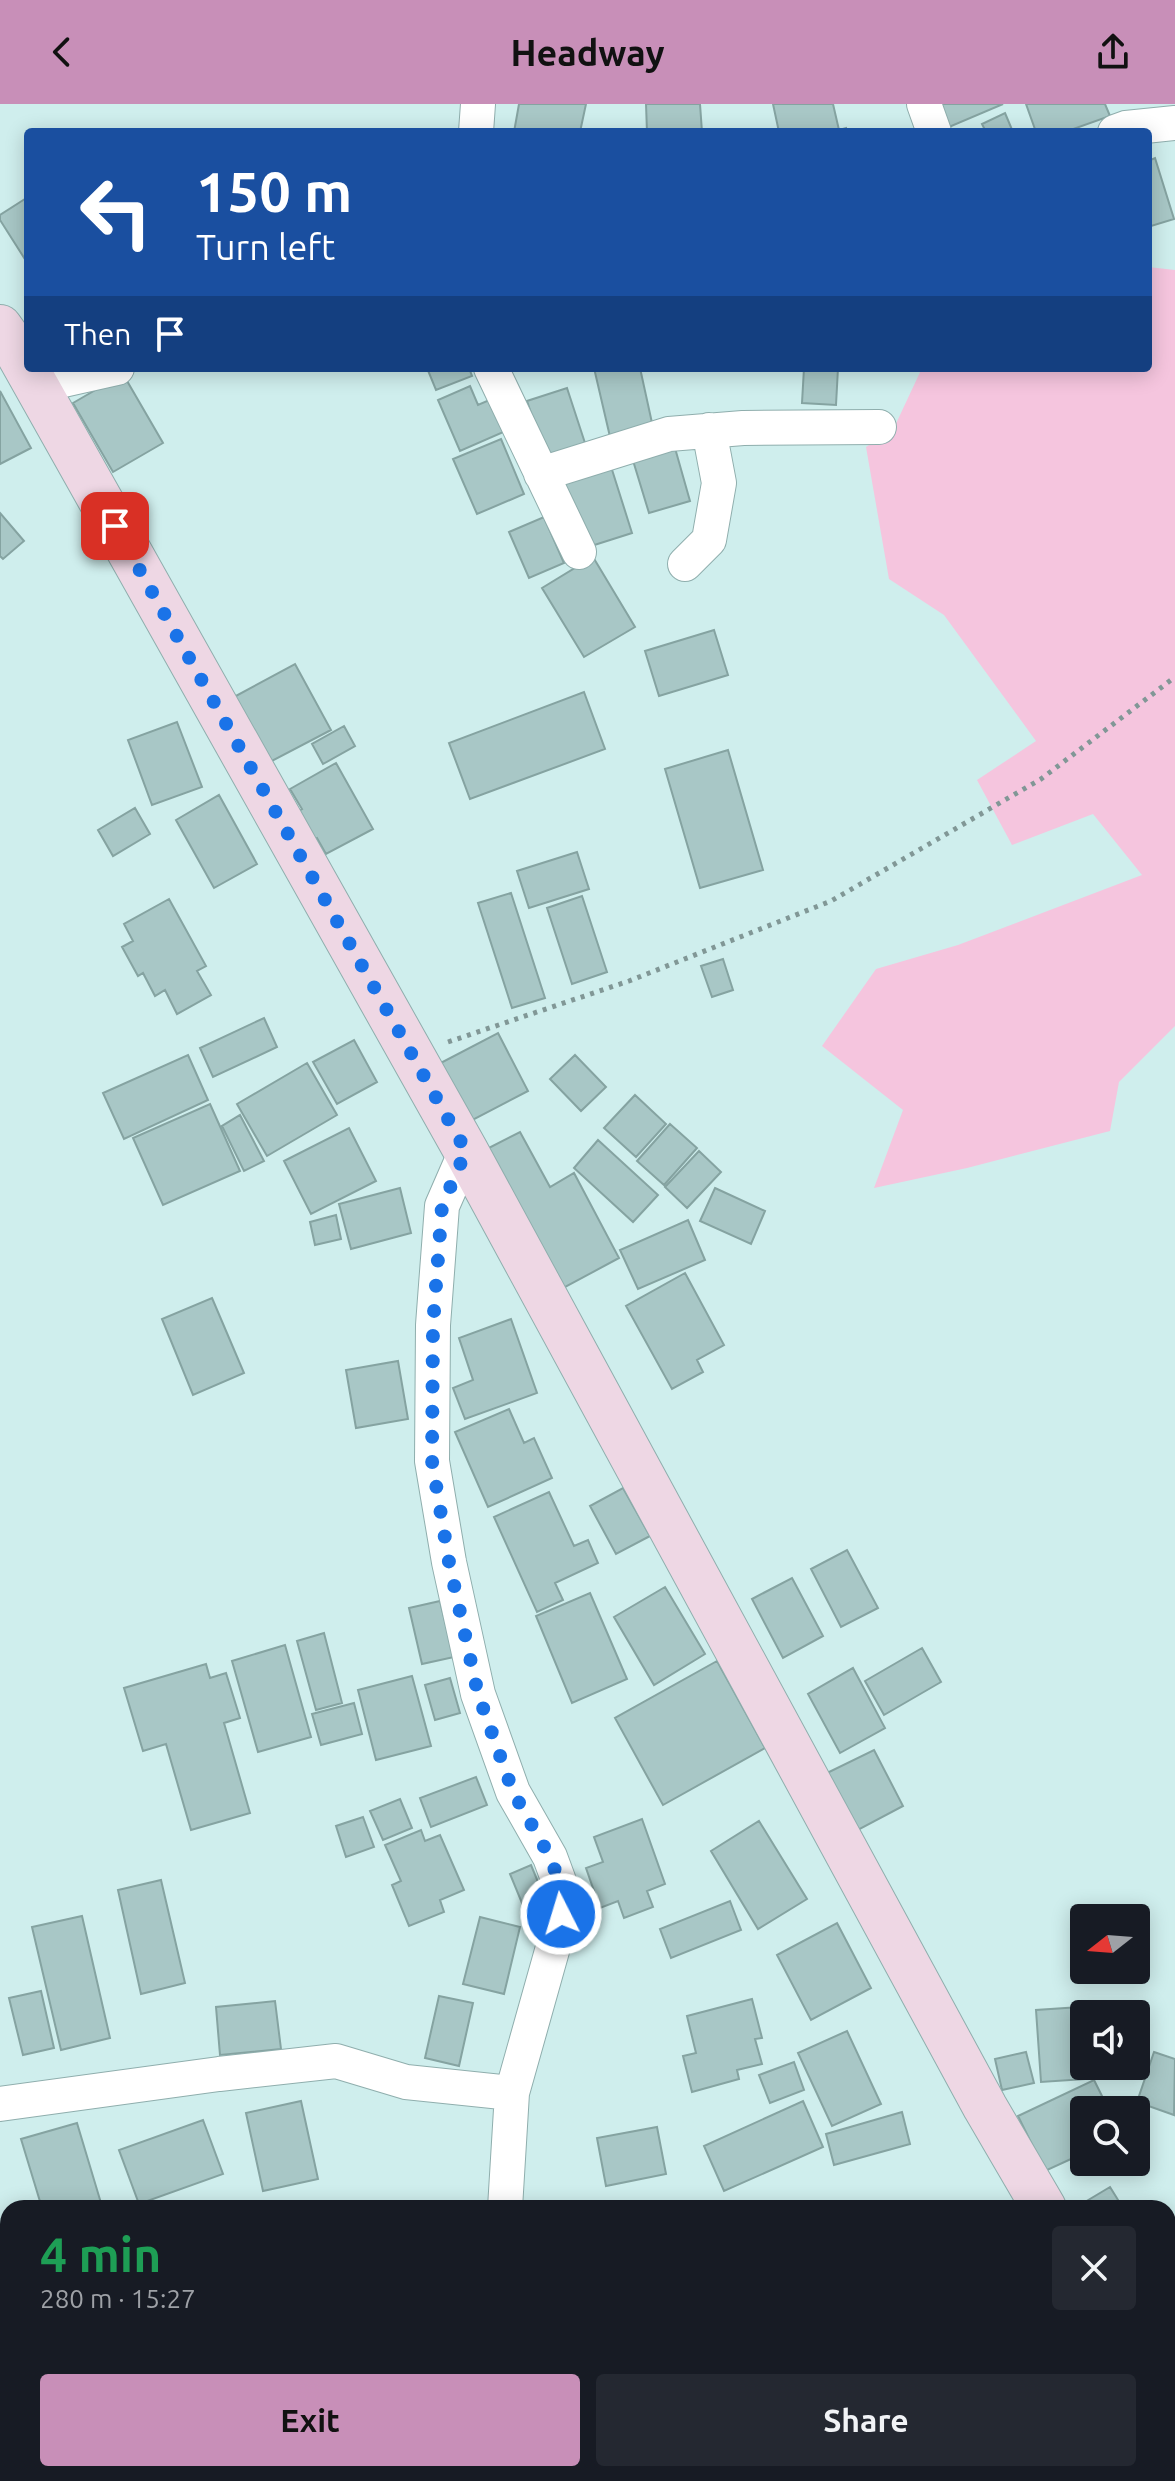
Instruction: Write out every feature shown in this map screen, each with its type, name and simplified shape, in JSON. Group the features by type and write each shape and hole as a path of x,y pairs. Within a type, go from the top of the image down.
{"street":[{"path":"476,128 478,104"},
{"path":"924,104 933,128"},
{"path":"1126,128 1175,123"},
{"path":"5,343 24,369"},
{"path":"27,372 413,1054 977,2093 1039,2200"},
{"path":"37,386 99,372"},
{"path":"493,372 579,552"},
{"path":"541,474 669,434 709,430 879,427"},
{"path":"685,564 709,540 719,483 709,430"},
{"path":"466,1151 442,1206 433,1325 432,1461 449,1562 478,1694 513,1792 550,1857 564,1895 557,1933 512,2093 505,2200"},
{"path":"0,2104 336,2061 406,2082 512,2093"}],"path":[{"path":"413,1054 629,981 831,901 1041,779 1175,677"}],"shaded area":[{"path":"1152,267 1175,270 1175,1026 1119,1082 1110,1131 874,1188 903,1110 822,1046 876,969 958,945 1142,875 1093,814 1012,845 977,780 1036,741 944,615 889,579 866,447 893,430 920,372 1152,372"}],"building":[{"path":"519,104 586,104 581,128 515,128"},
{"path":"646,104 700,104 702,128 647,128"},
{"path":"773,104 833,104 839,128 778,128"},
{"path":"931,104 1003,104 947,128 941,128"},
{"path":"1026,104 1105,104 1110,116 1076,128 1035,128"},
{"path":"1005,113 1011,128 984,128 982,124"},
{"path":"1155,158 1174,219 1152,226 1152,159"},
{"path":"24,200 24,258 0,220 0,215"},
{"path":"429,372 470,372 472,376 436,390"},
{"path":"595,372 641,372 654,432 611,441"},
{"path":"804,372 838,372 836,405 802,403"},
{"path":"123,374 163,443 113,472 73,403"},
{"path":"470,386 478,405 494,398 508,430 460,451 438,400"},
{"path":"567,388 585,443 545,456 527,401"},
{"path":"0,391 31,448 0,464"},
{"path":"501,439 524,494 477,514 453,459"},
{"path":"673,441 690,501 649,513 631,454"},
{"path":"608,457 632,533 585,548 561,471"},
{"path":"0,513 24,541 3,559 0,556"},
{"path":"544,517 564,563 529,578 509,532"},
{"path":"593,557 635,627 584,657 542,588"},
{"path":"714,630 728,675 659,696 645,651"},
{"path":"295,664 331,730 270,762 234,697"},
{"path":"584,692 605,749 470,799 449,743"},
{"path":"177,722 202,787 152,805 128,740"},
{"path":"344,726 355,746 323,764 312,744"},
{"path":"728,750 763,870 700,888 665,769"},
{"path":"336,763 373,829 326,854 317,838 307,843 291,815 302,809 290,789"},
{"path":"219,795 257,864 214,888 176,820"},
{"path":"135,808 150,834 113,856 98,830"},
{"path":"577,852 589,889 529,908 517,871"},
{"path":"511,893 545,998 512,1008 478,903"},
{"path":"582,896 607,972 572,984 547,908"},
{"path":"169,899 206,966 197,971 211,995 177,1014 165,990 155,996 143,973 138,976 122,947 133,941 124,924"},
{"path":"723,959 733,990 712,997 701,966"},
{"path":"264,1018 277,1047 213,1077 200,1048"},
{"path":"498,1033 528,1091 463,1125 433,1067"},
{"path":"354,1040 377,1082 337,1104 313,1062"},
{"path":"188,1055 208,1100 124,1139 103,1093"},
{"path":"575,1055 606,1087 581,1111 550,1079"},
{"path":"307,1063 337,1115 267,1156 237,1104"},
{"path":"635,1095 666,1124 636,1157 604,1128"},
{"path":"210,1104 240,1171 163,1205 133,1138"},
{"path":"240,1115 264,1161 244,1171 222,1126"},
{"path":"670,1124 697,1148 664,1185 637,1161"},
{"path":"349,1128 376,1181 311,1214 284,1161"},
{"path":"520,1132 550,1187 574,1173 619,1258 554,1293 479,1153"},
{"path":"598,1140 658,1195 633,1222 574,1168"},
{"path":"699,1151 721,1172 687,1208 665,1187"},
{"path":"400,1188 411,1233 351,1249 339,1204"},
{"path":"715,1188 765,1211 751,1244 700,1221"},
{"path":"336,1215 341,1239 315,1245 310,1222"},
{"path":"688,1220 705,1260 638,1289 620,1250"},
{"path":"685,1273 724,1345 697,1360 703,1372 672,1389 626,1306"},
{"path":"212,1298 244,1373 193,1395 162,1319"},
{"path":"511,1319 537,1393 465,1419 453,1388 473,1380 459,1338"},
{"path":"398,1361 408,1419 356,1428 346,1370"},
{"path":"509,1409 524,1443 534,1438 552,1478 488,1507 455,1432"},
{"path":"623,1488 650,1536 616,1554 590,1506"},
{"path":"549,1492 574,1546 588,1540 598,1563 555,1583 563,1600 537,1612 494,1517"},
{"path":"847,1550 878,1608 841,1627 811,1569"},
{"path":"792,1578 823,1636 783,1658 752,1599"},
{"path":"665,1587 705,1654 654,1685 614,1617"},
{"path":"590,1593 627,1679 572,1703 536,1616"},
{"path":"440,1601 454,1657 422,1664 409,1608"},
{"path":"324,1633 342,1703 316,1710 297,1641"},
{"path":"285,1645 311,1737 258,1752 232,1661"},
{"path":"922,1648 941,1682 884,1715 865,1681"},
{"path":"717,1661 765,1748 663,1805 615,1718"},
{"path":"206,1664 210,1678 226,1673 240,1718 224,1723 250,1813 191,1830 166,1744 143,1751 124,1688"},
{"path":"853,1668 885,1728 840,1753 808,1694"},
{"path":"412,1676 431,1746 376,1760 358,1690"},
{"path":"450,1678 460,1713 435,1720 425,1685"},
{"path":"354,1703 362,1734 321,1745 312,1714"},
{"path":"874,1750 903,1806 856,1831 827,1773"},
{"path":"476,1777 487,1805 431,1827 420,1798"},
{"path":"400,1799 412,1828 383,1840 370,1811"},
{"path":"363,1817 374,1847 346,1857 336,1826"},
{"path":"642,1819 665,1884 647,1891 653,1907 624,1918 618,1901 600,1908 586,1868 603,1862 594,1837"},
{"path":"759,1821 807,1899 758,1929 711,1851"},
{"path":"421,1830 425,1841 440,1835 464,1890 440,1900 444,1912 409,1926 392,1885 401,1881 385,1845"},
{"path":"531,1865 545,1899 524,1908 510,1874"},
{"path":"161,1880 185,1983 141,1994 118,1890"},
{"path":"730,1901 741,1930 671,1958 660,1929"},
{"path":"82,1916 110,2038 61,2050 32,1927"},
{"path":"480,1917 520,1927 504,1994 463,1984"},
{"path":"837,1923 871,1988 811,2020 777,1955"},
{"path":"41,1991 54,2048 23,2055 9,1998"},
{"path":"439,1996 473,2003 459,2066 425,2058"},
{"path":"752,1999 762,2038 755,2039 762,2064 737,2070 739,2079 692,2092 683,2056 696,2053 687,2016"},
{"path":"275,2001 281,2049 220,2055 216,2007"},
{"path":"1070,2008 1071,2080 1041,2082 1036,2010"},
{"path":"847,2031 881,2104 832,2126 798,2053"},
{"path":"1026,2052 1034,2083 1002,2090 995,2059"},
{"path":"1154,2052 1175,2059 1174,2115 1150,2107 1150,2096 1139,2096 1144,2080 1150,2080"},
{"path":"794,2062 804,2090 770,2103 759,2075"},
{"path":"1094,2080 1102,2096 1070,2096 1070,2159 1045,2171 1018,2116"},
{"path":"301,2101 318,2179 263,2191 246,2113"},
{"path":"803,2101 823,2147 724,2191 704,2146"},
{"path":"902,2112 910,2144 834,2165 826,2134"},
{"path":"203,2120 223,2174 150,2200 138,2200 119,2150"},
{"path":"77,2123 100,2200 40,2200 21,2139"},
{"path":"657,2127 666,2174 606,2186 597,2138"},
{"path":"1110,2187 1118,2200 1088,2200"}],"route":[{"path":"115,526 466,1151 442,1206 433,1325 432,1461 449,1562 478,1694 513,1792 550,1857 564,1895 561,1914"}]}
